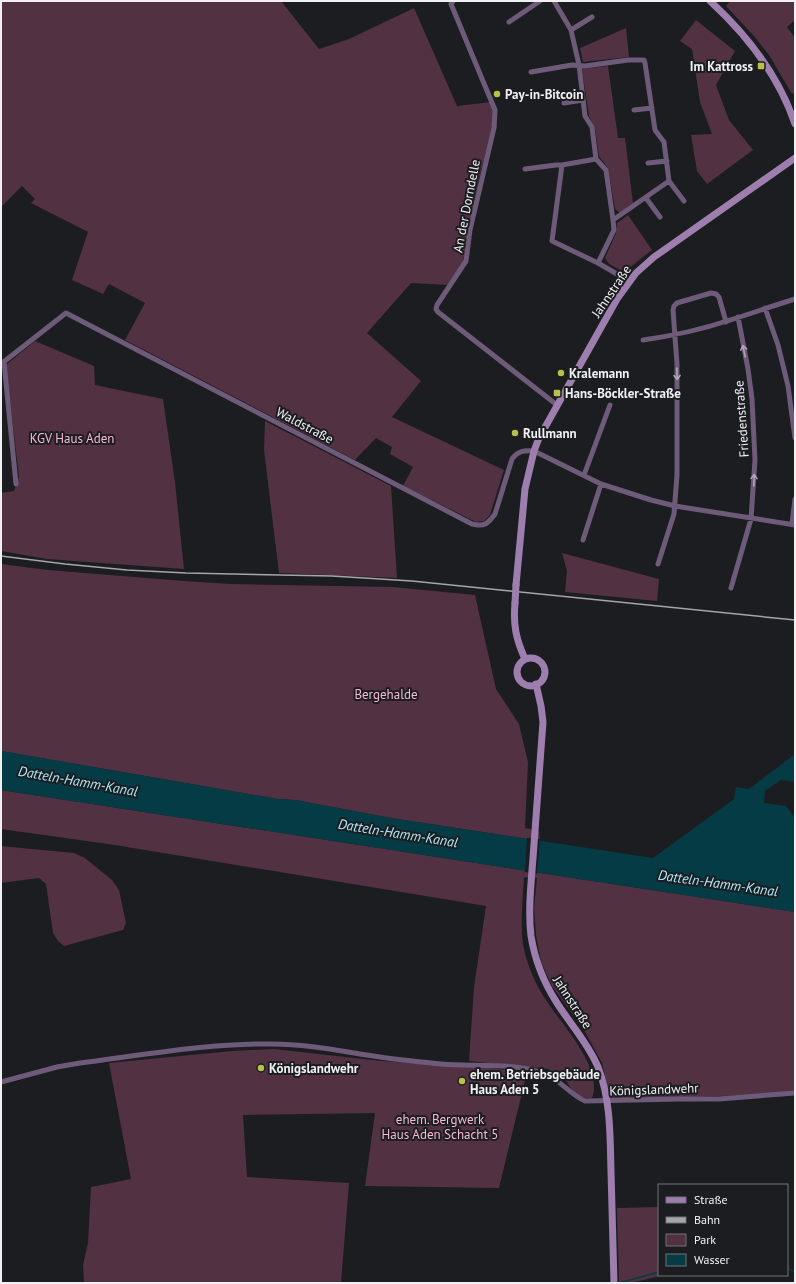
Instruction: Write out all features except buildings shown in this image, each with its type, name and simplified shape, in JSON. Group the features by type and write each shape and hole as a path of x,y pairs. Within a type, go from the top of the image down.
{"main road":[{"path":"710,1 738,28 764,62 786,101 795,124"},
{"name":"Jahnstraße","path":"524,659 515,632 514,603 525,489 534,451 539,438 557,404 617,299 644,265 795,158"},
{"path":"524,659 536,659 540,661 544,667 545,672 543,679 536,684 527,685 523,683 518,676 517,672 519,665 524,659"},
{"name":"Jahnstraße","path":"536,684 543,722 532,878 530,916 531,936 538,966 550,991 592,1054 602,1078 607,1102 609,1130 614,1283"}],"street":[{"name":"An der Dorndelle","path":"453,1 451,4 495,110 494,128 470,230 466,261 437,305 436,309 448,320 557,404"},
{"path":"509,22 540,1"},
{"path":"554,1 571,30 579,65 585,116 592,127 596,159 606,170 614,220 614,230 598,263"},
{"path":"571,30 592,17"},
{"path":"531,72 579,65 628,60 644,60 655,130 664,142 669,181 684,201"},
{"path":"564,103 583,100"},
{"path":"634,110 652,108"},
{"path":"525,168 562,165 596,159"},
{"path":"648,163 667,161"},
{"path":"562,165 552,241 598,263 630,281"},
{"path":"614,220 669,181"},
{"path":"646,198 660,218"},
{"path":"658,564 674,514 675,506 678,447 674,306 676,303 711,293 716,294 719,297 726,322"},
{"path":"643,340 675,335 726,322 795,299"},
{"path":"765,308 778,345 788,386 795,438"},
{"name":"Waldstraße","path":"2,363 66,313 472,524 479,526 491,521 495,514 514,456 523,451 534,451"},
{"name":"Friedenstraße","path":"738,318 749,376 754,430 755,460 752,519"},
{"path":"2,363 16,484"},
{"path":"584,475 610,405"},
{"path":"534,451 601,484 675,506 793,525 795,499"},
{"path":"583,540 601,484"},
{"path":"731,588 752,519"},
{"name":"Königslandwehr","path":"1,1082 57,1067 80,1063 232,1045 274,1044 325,1048 381,1057 442,1064 525,1069 550,1076 561,1083 572,1094 585,1101 607,1102 719,1099 795,1093"}],"green space":[{"path":"1,1 281,1 319,49 349,39 414,8 457,106 491,102 495,110 494,128 481,170 469,225 463,262 447,285 411,283 367,333 421,381 392,417 504,470 490,515 484,521 476,522 403,486 413,467 390,454 392,447 376,438 355,460 125,340 145,303 109,284 103,294 72,280 88,232 31,203 35,199 22,186 1,207"},
{"path":"730,1 795,1 795,20 787,27 795,38 795,92 792,94 769,55 754,36 726,6"},
{"path":"696,20 735,51 716,85 729,120 753,150 707,184 697,171 691,135 712,134 700,102 692,49 680,41"},
{"path":"626,28 629,57 583,62 580,48"},
{"path":"608,66 618,138 625,138 633,203 620,213 615,209 608,168 599,156 595,128 589,116 582,69"},
{"path":"628,215 652,250 624,272 609,264 605,258 616,233 617,223"},
{"name":"KGV Haus Aden","path":"35,341 94,366 95,385 163,399 175,482 184,569 47,559 1,551 1,493 14,491 19,477 6,365"},
{"path":"265,421 391,486 397,578 279,573 264,450"},
{"path":"562,553 659,579 657,601 565,592 567,571"},
{"name":"Bergehalde","path":"1,564 48,570 184,581 230,584 393,587 475,595 496,689 519,724 528,762 525,828 539,831 540,841 391,818 295,800 278,799 1,751"},
{"path":"1,790 795,912 795,1094 610,1099 602,1063 584,1030 552,986 541,962 536,935 534,908 537,878 524,877 522,927 524,951 533,977 542,993 587,1060 592,1073 594,1086 592,1098 585,1098 577,1095 565,1079 548,1069 469,1061 474,987 486,906 115,845 1,829"},
{"path":"1,846 74,853 85,858 112,880 119,890 126,923 123,930 64,946 58,941 53,933 46,884 39,878 1,883"},
{"name":"ehem. Bergwerk Haus Aden Schacht 5","path":"274,1049 381,1061 490,1068 527,1072 499,1188 365,1186 375,1113 243,1115 247,1177 349,1183 341,1283 84,1283 83,1265 88,1243 91,1187 131,1179 109,1063 232,1051"},
{"path":"658,1207 658,1276 660,1276 631,1283 619,1283 617,1208"}],"water":[{"name":"Datteln-Hamm-Kanal","path":"1,751 278,799 295,800 391,818 653,858 734,799 736,787 749,789 795,754 795,782 781,780 765,791 764,803 786,806 795,818 795,912 1,790"}],"pier":[{"path":"527,838 540,839 537,874 525,872"}],"waterway":[{"path":"788,1268 795,1272"},
{"path":"622,1282 658,1272"}],"railway":[{"path":"1,556 127,570 186,573 332,576 412,581 795,620"}],"place":[{"name":"Im Kattross","path":"761,66"},
{"name":"Pay-in-Bitcoin","path":"497,94"},
{"name":"Kralemann","path":"561,373"},
{"name":"Hans-Böckler-Straße","path":"557,393"},
{"name":"Rullmann","path":"515,433"},
{"name":"Königslandwehr","path":"261,1068"},
{"name":"ehem. Betriebsgebäude Haus Aden 5","path":"462,1081"}]}
